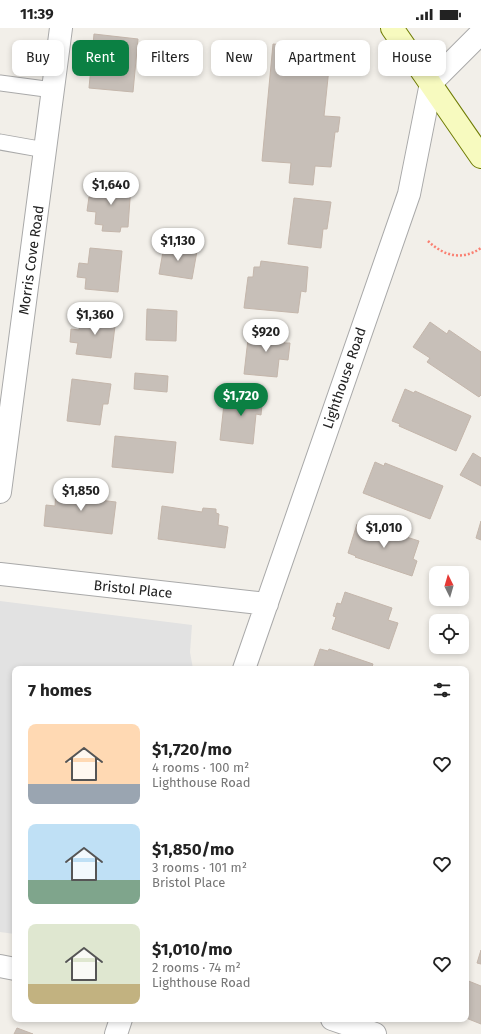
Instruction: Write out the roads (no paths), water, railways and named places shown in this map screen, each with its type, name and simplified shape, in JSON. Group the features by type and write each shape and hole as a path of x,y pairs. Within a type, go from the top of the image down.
{"main road":[{"path":"392,28 481,157"}],"street":[{"name":"Morris Cove Road","path":"0,492 61,28"},
{"path":"431,83 481,33"},
{"name":"Lighthouse Road","path":"245,666 409,194 431,83"},
{"name":"Bristol Place","path":"0,574 267,604"},
{"path":"0,966 12,968"},
{"path":"116,1034 120,1022"},
{"path":"341,1022 375,1034"}],"lane":[{"path":"0,84 53,90"},
{"path":"0,142 45,150"}]}
